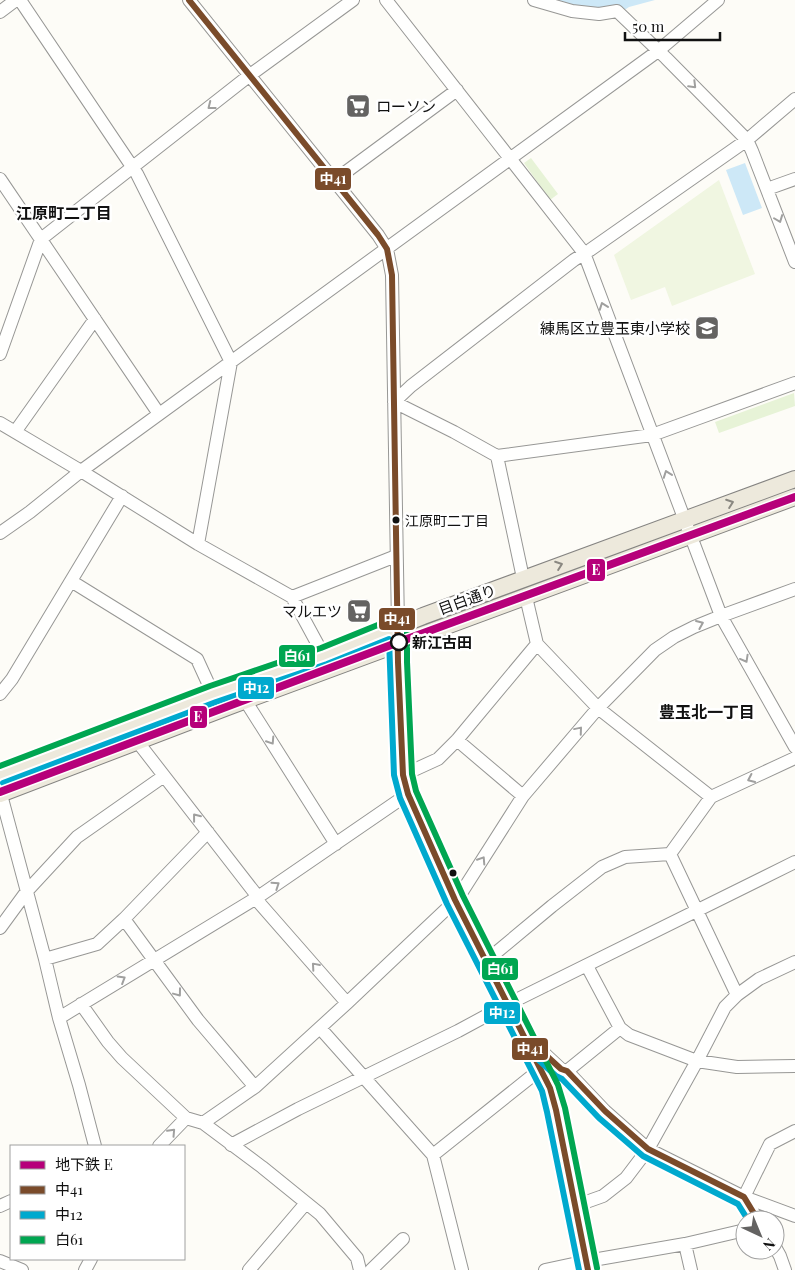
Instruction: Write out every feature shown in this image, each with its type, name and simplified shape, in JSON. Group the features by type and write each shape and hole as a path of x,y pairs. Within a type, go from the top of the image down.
{"main road":[{"name":"目白通り","path":"0,793 245,700 526,597 687,528 795,478"},
{"name":"目白通り","path":"0,775 213,694 324,656 523,578 795,497"}],"street":[{"path":"0,12 18,0 133,167 231,362 198,544"},
{"path":"189,0 335,180 387,248 392,275 398,662 403,775 408,794 455,900 550,1088 588,1266"},
{"path":"0,354 41,239 250,75 353,0"},
{"path":"386,0 584,254 721,616 795,747"},
{"path":"534,0 572,11 599,14 617,11 747,140 795,262"},
{"path":"0,533 30,512 81,471 658,51 718,0"},
{"path":"335,180 457,90"},
{"path":"394,402 411,386 574,260 747,140 795,99"},
{"path":"0,179 159,414"},
{"path":"767,190 795,179"},
{"path":"15,432 95,319"},
{"path":"394,402 497,456 652,435 795,383"},
{"path":"0,423 198,544 292,597 324,656"},
{"path":"497,456 523,578"},
{"path":"0,694 12,679 122,496"},
{"path":"292,597 396,556"},
{"path":"71,581 197,659 213,694"},
{"path":"203,1124 256,1087 458,898 523,796 598,708 655,650 674,637 694,627 795,589"},
{"path":"526,597 537,644 598,708 711,797"},
{"path":"403,775 438,759 537,644"},
{"path":"245,700 336,844"},
{"path":"456,740 523,796"},
{"path":"137,741 257,898 347,1003"},
{"path":"670,854 711,797 795,758"},
{"path":"1,924 27,891 77,837 164,776"},
{"path":"0,793 59,1018 95,1145"},
{"path":"59,1018 257,898 408,794"},
{"path":"45,959 97,944 124,919 208,832"},
{"path":"670,854 737,995"},
{"path":"486,961 602,867 625,857 670,854"},
{"path":"231,1145 298,1109 795,862"},
{"path":"124,919 198,1020 256,1087"},
{"path":"575,1206 603,1196 626,1178 648,1149 725,1008 737,995 759,979 795,962"},
{"path":"587,966 620,1028 629,1035 697,1061 737,1068 795,1066"},
{"path":"81,1004 122,1058 186,1118 203,1124 262,1167 320,1214 357,1258 360,1270"},
{"path":"320,1028 433,1156 462,1270"},
{"path":"433,1156 532,1076 542,1071 564,1070 620,1028"},
{"path":"524,1035 648,1149 744,1197 795,1216"},
{"path":"160,1145 186,1118"},
{"path":"744,1197 770,1144 795,1130"},
{"path":"744,1197 752,1210"},
{"path":"249,1270 306,1202"},
{"path":"545,1270 588,1266 735,1232"},
{"path":"372,1270 403,1238"},
{"path":"684,1244 691,1270"},
{"path":"0,1262 22,1270"}],"green space":[{"path":"531,158 558,194 550,200 524,163"},
{"path":"719,180 755,274 672,306 665,287 631,300 614,255"},
{"path":"794,393 795,406 719,433 715,422"}],"water":[{"path":"547,0 655,0 626,9 610,11 587,10"},
{"path":"745,163 762,208 743,215 726,170"}],"metro line":[{"name":"E","path":"0,792 399,642 795,497"}],"transit line":[{"name":"中41","path":"189,0 378,235 387,249 392,275 398,662 403,775 408,794 455,900 550,1088 588,1270"},
{"name":"白61","path":"0,766 210,686 321,648 395,618 403,619 407,625 412,774 416,791 463,896 558,1085 565,1108 597,1268"},
{"name":"中12","path":"3,783 216,702 327,664 389,639 394,775 400,798 447,904 542,1091 579,1270"},
{"name":"中41","path":"538,1048 561,1069 567,1071 605,1111 648,1149 744,1197 752,1210"},
{"name":"中12","path":"532,1054 556,1076 562,1079 599,1118 643,1156 738,1204 742,1210"}],"place":[{"name":"ローソン","path":"358,106"},
{"name":"練馬区立豊玉東小学校","path":"707,328"},
{"name":"江原町二丁目","path":"396,520"},
{"name":"マルエツ","path":"359,611"},
{"name":"新江古田","path":"399,642"}],"district":[{"name":"江原町二丁目","path":"64,212"},
{"name":"豊玉北一丁目","path":"707,711"}]}
